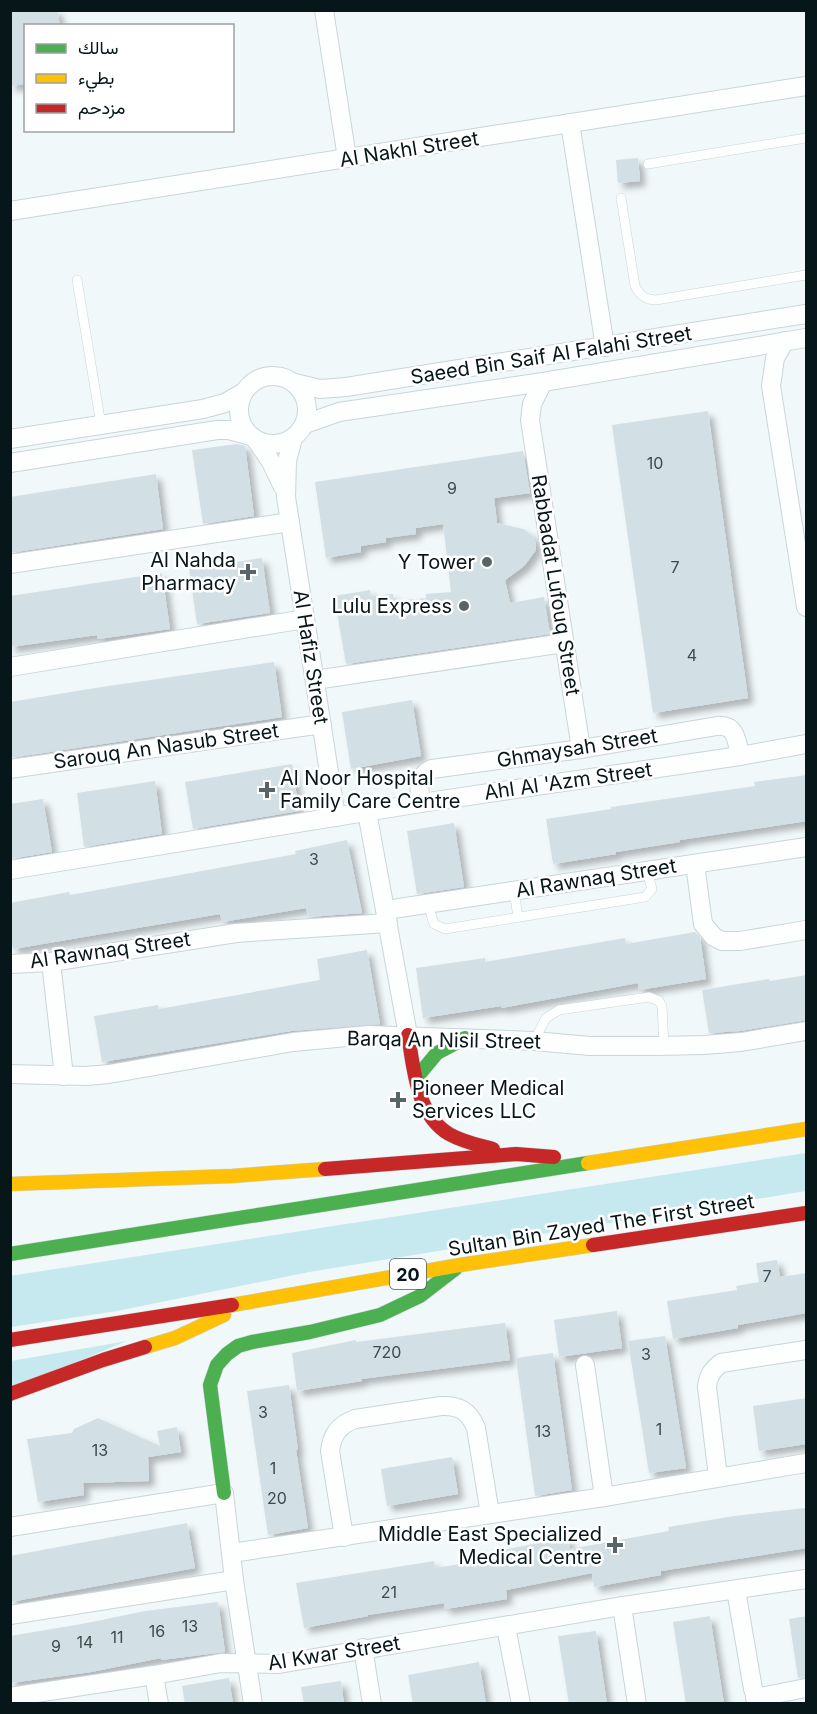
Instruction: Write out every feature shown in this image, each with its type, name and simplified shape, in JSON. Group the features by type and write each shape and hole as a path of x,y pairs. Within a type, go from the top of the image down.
{"main road":[{"path":"408,1035 424,1108 446,1133 476,1146 516,1154 599,1162"},
{"path":"417,1077 425,1063 436,1052 450,1043 465,1038"},
{"path":"10,1254 807,1129"},
{"path":"10,1184 232,1176 516,1154"},
{"name":"Sultan Bin Zayed The First Street","path":"10,1340 460,1266 807,1213"},
{"path":"224,1493 210,1385 217,1365 227,1354 238,1346 252,1342 380,1316 420,1296 460,1266"},
{"path":"10,1394 103,1360 175,1338 200,1328 244,1303"}],"street":[{"path":"324,10 347,158"},
{"name":"Al Nakhl Street","path":"10,211 807,86"},
{"path":"570,123 605,347"},
{"name":"Saeed Bin Saif Al Falahi Street","path":"295,383 320,389 333,389 807,314"},
{"name":"Saeed Bin Saif Al Falahi Street","path":"299,431 339,412 543,382 807,338"},
{"path":"771,386 775,358 785,341"},
{"path":"743,349 758,361 771,386 804,576 807,607"},
{"path":"10,438 203,409 225,403 244,392 250,385 268,376 287,378 295,383 303,392 307,402 308,413 299,431 279,444 268,444 229,430 217,430 10,463"},
{"name":"Rabbadat Lufouq Street","path":"543,382 532,404 531,420 581,749"},
{"name":"Rabbadat Lufouq Street","path":"505,387 518,398 531,420"},
{"path":"244,392 239,414 243,425 254,438"},
{"name":"Al Hafiz Street","path":"299,431 287,461 286,497 336,817"},
{"name":"Al Hafiz Street","path":"254,438 274,467 286,497"},
{"path":"10,564 290,522"},
{"path":"10,667 305,619"},
{"path":"315,680 564,643"},
{"name":"Sarouq An Nasub Street","path":"10,769 322,724"},
{"name":"Ghmaysah Street","path":"421,803 420,780 426,772 432,769 581,749 722,726 728,727 735,734 740,756"},
{"name":"Ahl Al 'Azm Street","path":"10,870 421,803 807,744"},
{"path":"367,812 408,1035"},
{"name":"Al Rawnaq Street","path":"10,964 51,962 218,935 387,916 428,904 807,847"},
{"path":"695,864 703,924 714,937 731,942 807,930"},
{"path":"51,962 64,1076"},
{"name":"Barqa An Nisil Street","path":"10,1074 64,1076 110,1074 331,1038 408,1035 590,1046 664,1046 741,1042 807,1031"},
{"path":"718,1477 707,1387 708,1377 713,1369 721,1364 807,1350"},
{"path":"585,1365 604,1497"},
{"path":"344,1537 330,1451 331,1440 345,1423 355,1419 441,1406 452,1405 464,1409 472,1417 476,1428 490,1514"},
{"path":"232,1553 604,1497 807,1463"},
{"path":"10,1527 224,1493 234,1580 253,1704"},
{"name":"Al Kwar Street","path":"10,1697 221,1663 279,1664 622,1606 807,1579"},
{"path":"10,1615 234,1580"},
{"path":"736,1590 757,1701 807,1688"},
{"path":"622,1606 637,1704"},
{"path":"506,1627 521,1704"},
{"path":"363,1648 372,1704"},
{"path":"154,1675 159,1704"}],"lane":[{"path":"648,164 807,138"},
{"path":"621,198 635,286 646,299 656,300 807,275"},
{"path":"77,280 100,424"},
{"path":"428,904 432,921 440,928 518,917 645,897 652,889 647,871"},
{"path":"514,891 518,917"},
{"path":"534,1041 546,1018 559,1010 649,997 659,1001 662,1006 664,1046"}],"shaded area":[{"path":"806,1153 806,1191 309,1272 117,1311 11,1327 10,1276"},
{"path":"127,1341 11,1389 11,1361"}],"building":[{"path":"10,10 57,10 60,24 24,24 24,84 10,86"},
{"path":"638,158 640,181 618,183 616,160"},
{"path":"708,411 748,698 653,713 612,425"},
{"path":"237,444 245,446 254,516 203,524 192,450"},
{"name":"Y Tower","path":"523,451 530,493 494,498 497,523 523,529 532,535 536,543 536,550 524,566 505,580 510,603 544,597 550,634 346,664 334,596 370,590 371,596 393,594 393,601 426,598 426,594 451,592 443,524 416,528 416,534 386,538 386,542 361,546 361,552 326,558 315,482"},
{"path":"156,474 163,529 10,553 10,497"},
{"path":"262,558 270,613 197,624 189,569"},
{"path":"162,573 170,629 98,639 97,635 10,647 10,596"},
{"path":"274,662 282,717 10,758 10,702"},
{"path":"412,700 421,756 351,769 342,712"},
{"path":"292,764 299,811 193,829 185,782"},
{"path":"807,775 807,821 680,840 680,842 553,864 546,819 755,786 754,782"},
{"path":"155,781 162,834 84,847 77,793"},
{"path":"43,799 52,852 10,859 10,804"},
{"path":"454,823 464,887 417,894 407,831"},
{"path":"347,840 362,913 308,917 306,908 222,922 220,914 13,949 10,934 10,903 69,892 70,895 296,854 295,851"},
{"path":"695,932 700,937 706,979 639,990 638,983 501,1008 501,1006 423,1018 416,968 485,958 485,962 625,938 626,944"},
{"path":"367,950 380,1024 291,1031 102,1062 94,1016 158,1005 159,1009 320,980 317,959"},
{"path":"807,975 807,1020 740,1031 709,1033 702,990"},
{"path":"777,1260 780,1277 807,1273 807,1313 673,1339 667,1301 737,1290 736,1286 759,1282 756,1263"},
{"path":"617,1311 622,1348 559,1357 554,1320"},
{"path":"505,1323 510,1360 361,1379 362,1381 297,1391 292,1353 356,1340 356,1342"},
{"path":"665,1336 686,1468 649,1473 628,1341"},
{"path":"553,1353 572,1490 535,1496 516,1358"},
{"path":"289,1385 308,1528 268,1535 247,1391"},
{"path":"807,1398 807,1444 759,1451 753,1406"},
{"path":"98,1418 160,1446 157,1431 177,1427 181,1452 148,1457 149,1481 83,1483 84,1495 38,1502 27,1439 72,1433 74,1429"},
{"path":"452,1457 458,1494 387,1506 381,1469"},
{"path":"805,1508 807,1548 661,1571 661,1575 594,1587 592,1573 506,1590 507,1599 445,1609 444,1603 304,1628 296,1583 434,1561 435,1568 504,1557 503,1550 568,1537 570,1549 669,1531 668,1527 734,1516"},
{"path":"187,1523 195,1568 10,1602 10,1556"},
{"path":"218,1602 225,1652 161,1660 161,1658 91,1672 10,1683 10,1636 145,1611"},
{"path":"710,1616 724,1704 686,1704 673,1622"},
{"path":"807,1616 807,1677 798,1678 789,1619"},
{"path":"596,1631 607,1704 569,1704 558,1636"},
{"path":"479,1662 486,1704 413,1704 408,1675"},
{"path":"229,1678 233,1704 185,1704 182,1686"},
{"path":"341,1681 344,1704 304,1704 301,1687"}],"traffic: fast":[{"path":"417,1077 437,1053 465,1038"},
{"path":"10,1254 588,1163"},
{"path":"224,1493 210,1385 217,1365 227,1354 238,1346 252,1342 310,1332 380,1315 420,1296 455,1269"}],"traffic: slow":[{"path":"588,1163 806,1129"},
{"path":"10,1184 232,1176 325,1169"},
{"path":"232,1305 460,1265 593,1245"},
{"path":"145,1347 175,1338 224,1315"}],"traffic: jam":[{"path":"408,1035 418,1090 430,1115 449,1134 493,1149"},
{"path":"325,1169 516,1154 554,1157"},
{"path":"593,1245 806,1213"},
{"path":"10,1340 232,1305"},
{"path":"10,1394 145,1347"}],"place":[{"name":"Y Tower","path":"487,562"},
{"name":"Al Nahda Pharmacy","path":"248,572"},
{"name":"Lulu Express","path":"464,606"},
{"name":"Al Noor Hospital Family Care Centre","path":"267,790"},
{"name":"Pioneer Medical Services LLC","path":"398,1100"},
{"name":"Middle East Specialized Medical Centre","path":"615,1545"}]}
